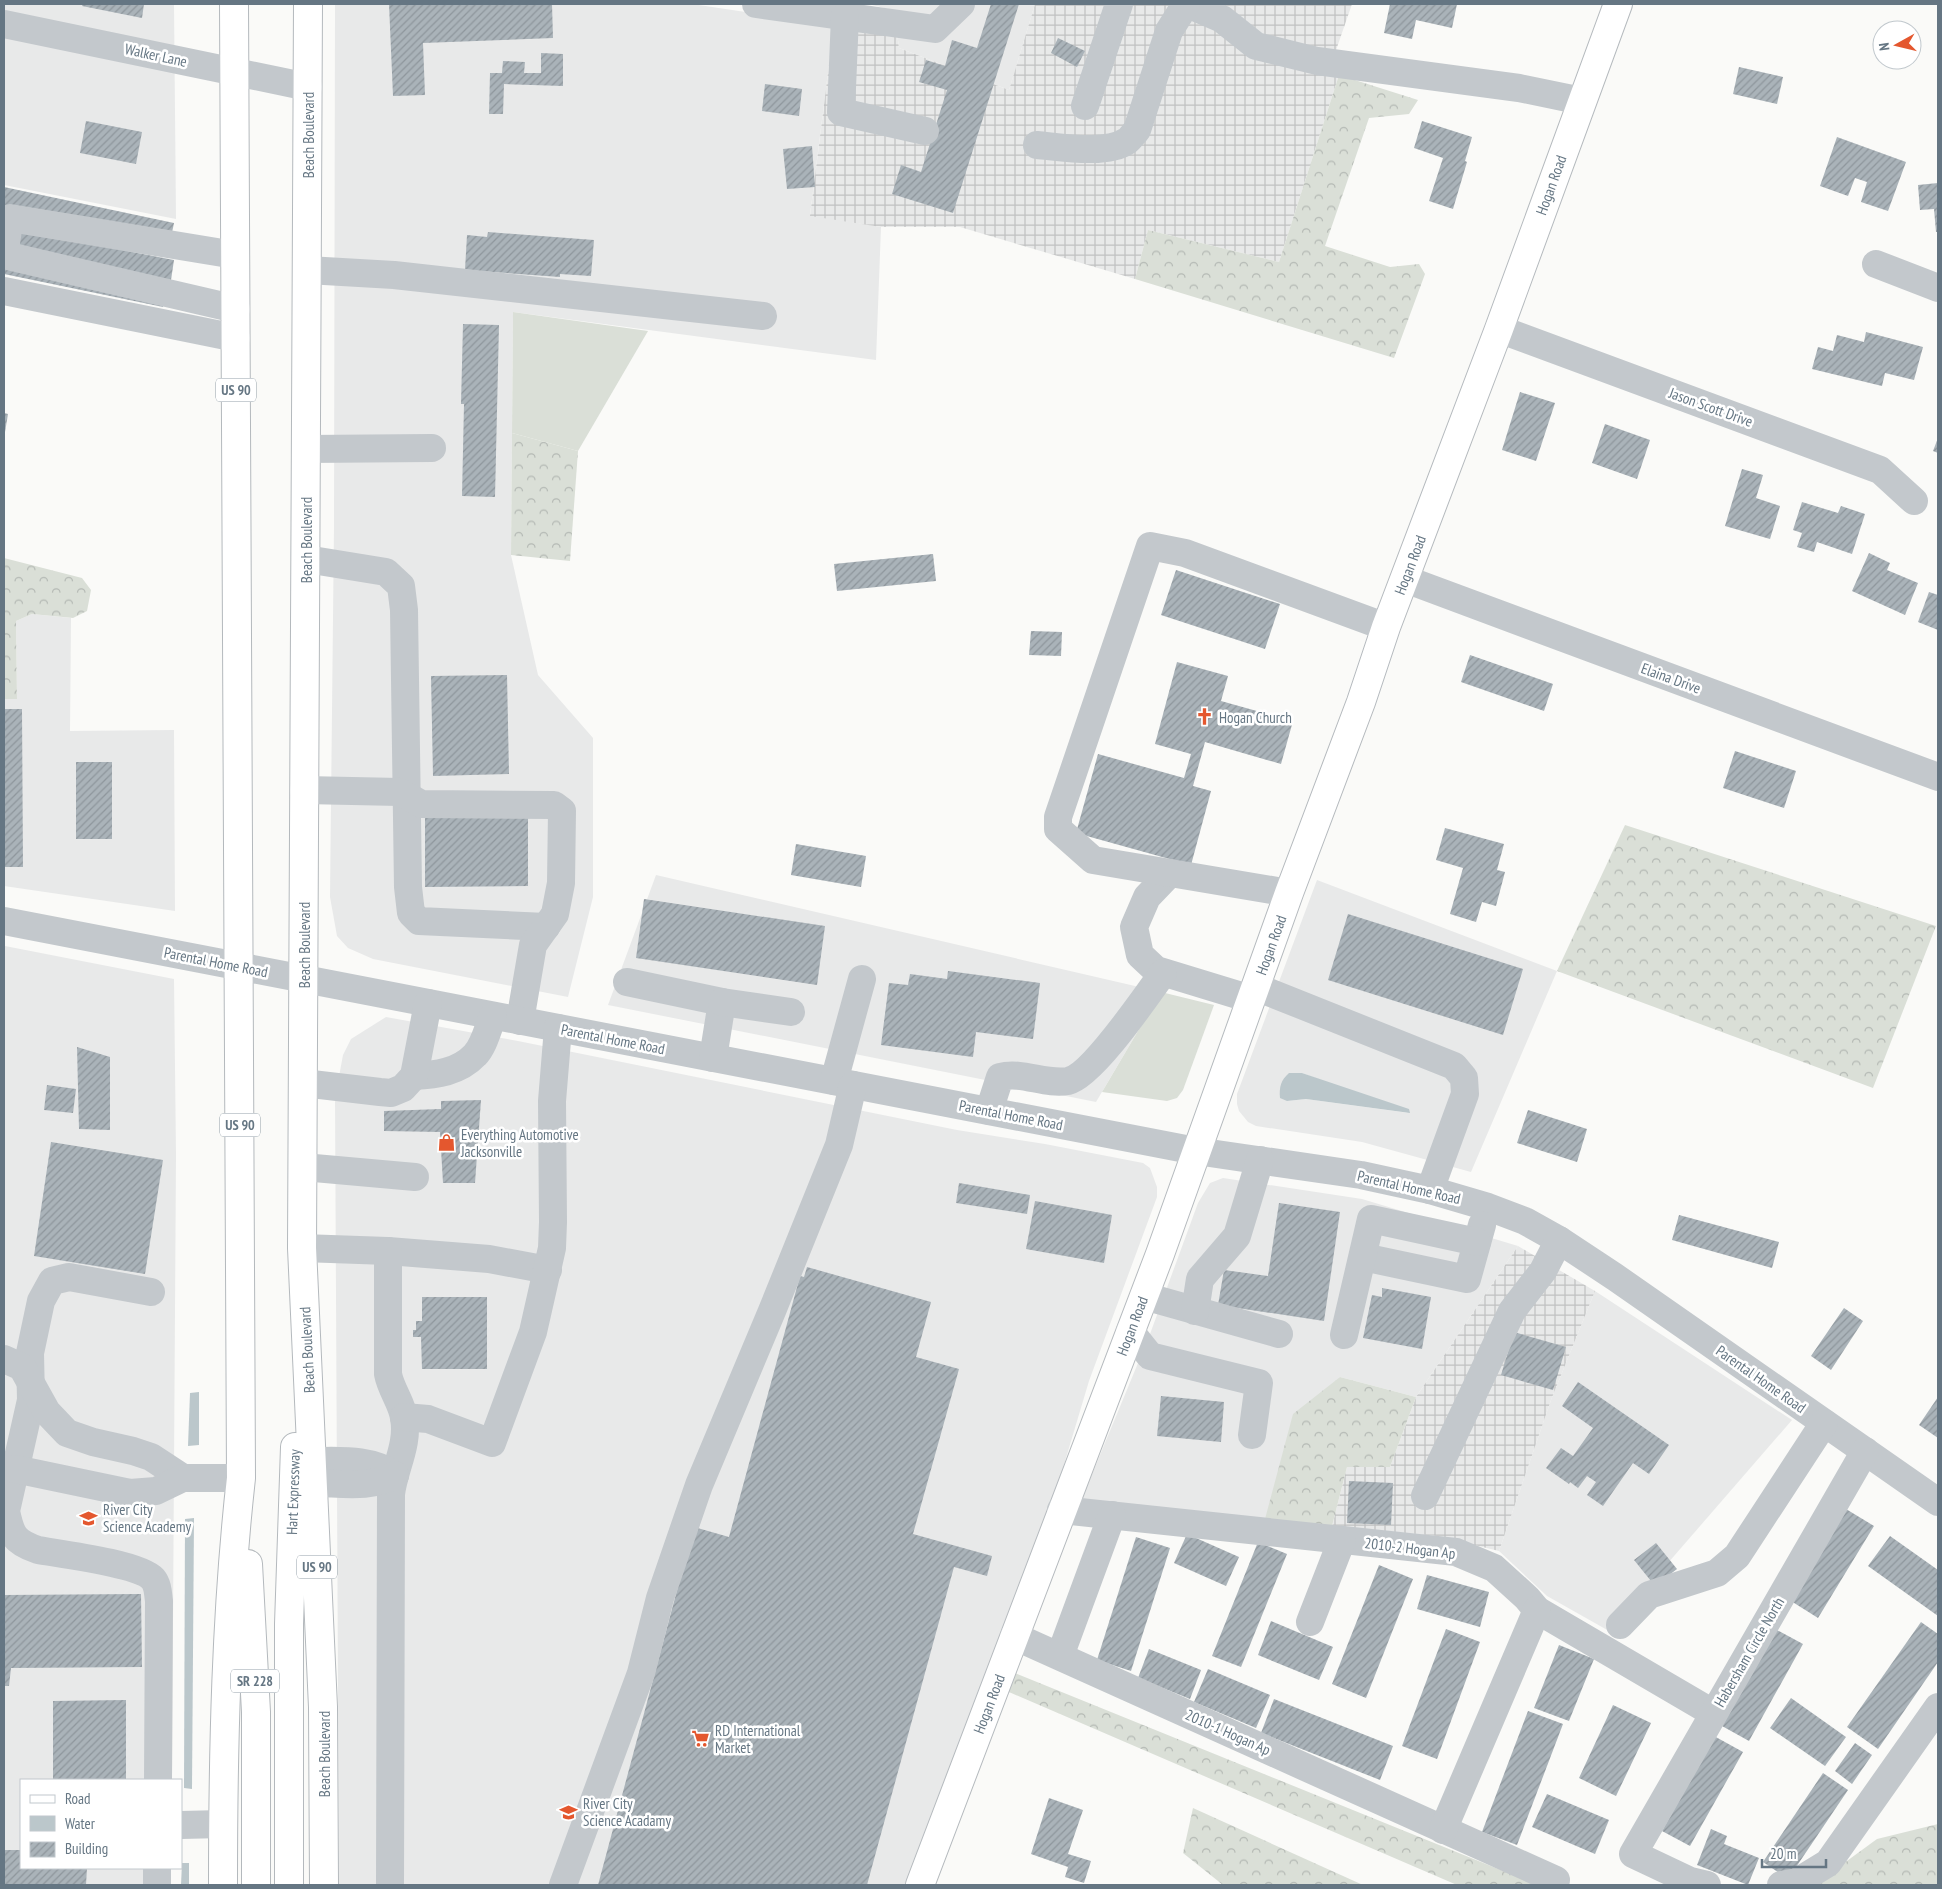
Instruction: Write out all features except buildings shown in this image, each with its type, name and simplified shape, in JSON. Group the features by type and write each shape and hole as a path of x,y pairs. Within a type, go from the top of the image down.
{"main road":[{"name":"US 90","path":"223,1885 228,1663 234,1556 241,1478 234,4"},
{"name":"Beach Boulevard","path":"308,4 302,1248 323,1707 324,1885"},
{"name":"Hogan Road","path":"920,1885 1144,1296 1289,893 1361,702 1386,626 1499,329 1618,4"},
{"name":"Hart Expressway","path":"289,1885 289,1624 302,1248"},
{"name":"SR 228","path":"241,1478 254,1672 256,1885"}],"street":[{"path":"756,4 935,29 961,4"},
{"path":"1085,106 1119,4"},
{"path":"1037,145 1099,149 1126,142 1137,130 1169,31 1186,4 1222,19 1256,46 1317,61 1519,88 1582,101"},
{"path":"845,16 841,112 925,131"},
{"name":"Walker Lane","path":"4,24 308,88"},
{"path":"235,255 10,218 4,255 236,309"},
{"path":"1876,264 1938,288"},
{"path":"307,270 394,275 763,316"},
{"path":"4,291 236,338"},
{"name":"Jason Scott Drive","path":"1499,329 1880,470 1914,501"},
{"path":"306,449 432,448"},
{"path":"1289,893 1093,860 1058,829 1058,817 1150,546 1185,553 1386,626"},
{"path":"306,559 386,572 401,586 404,610 406,796 411,913 419,921 546,927"},
{"name":"Elaina Drive","path":"1405,579 1938,777"},
{"path":"304,790 400,792 421,804 554,805 562,811 560,883 555,914 533,946 520,1021"},
{"path":"1170,873 1147,897 1134,926 1140,955 1156,970 1253,993 1454,1066 1464,1078 1465,1094 1430,1190"},
{"name":"Parental Home Road","path":"4,921 1196,1151 1361,1175 1430,1190 1488,1207 1525,1221 1559,1240 1938,1502"},
{"path":"989,1111 1000,1077 1009,1074 1052,1082 1070,1080 1091,1065 1127,1024 1163,973"},
{"path":"563,1885 641,1673 660,1598 699,1485 772,1311 838,1145 843,1083 862,979"},
{"path":"627,982 722,1002 791,1012"},
{"path":"713,1058 722,1002"},
{"path":"303,1083 391,1093 403,1088 414,1076 428,1003"},
{"path":"414,1076 434,1075 450,1071 475,1055 480,1048 493,1016"},
{"path":"404,1417 428,1419 492,1443 533,1332 552,1248 554,1222 552,1088 558,1028"},
{"path":"1195,1311 1200,1279 1237,1236 1260,1160"},
{"path":"303,1167 415,1177"},
{"path":"1393,1182 1397,1264"},
{"path":"1363,1257 1467,1279 1488,1207"},
{"path":"1344,1335 1371,1219 1477,1242"},
{"path":"1424,1496 1512,1311 1543,1271 1559,1240"},
{"path":"302,1248 388,1251 489,1259 548,1270"},
{"path":"388,1251 388,1374 390,1384 404,1417 403,1443 392,1485 391,1504 390,1885"},
{"path":"151,1292 69,1277 52,1281 41,1301 33,1338 30,1360 32,1385 29,1415 6,1511 7,1528 15,1539 24,1545 38,1550 130,1567 145,1573 154,1580 158,1588 159,1601 158,1779"},
{"path":"1144,1296 1279,1334"},
{"path":"1130,1331 1150,1356 1259,1383 1252,1435"},
{"path":"4,1359 22,1368 47,1412 67,1433 93,1442 151,1457 182,1478"},
{"path":"1620,1625 1649,1595 1717,1573 1737,1556 1824,1423"},
{"name":"Habersham Circle North","path":"1707,1885 1690,1881 1633,1854 1866,1451"},
{"path":"15,1469 130,1493 156,1491 182,1478 241,1478"},
{"path":"313,1472 365,1484 395,1475"},
{"name":"2010-2 Hogan Ap","path":"1062,1510 1456,1552 1494,1568 1527,1598 1537,1610 1713,1713"},
{"path":"1060,1656 1112,1515"},
{"path":"1310,1622 1342,1540"},
{"path":"1442,1830 1537,1610"},
{"name":"2010-1 Hogan Ap","path":"1014,1636 1556,1880"},
{"path":"1781,1885 1796,1882 1828,1863 1938,1707"},
{"path":"182,1825 223,1824"},
{"path":"157,1869 157,1885"}],"shaded area":[{"path":"4,4 174,4 176,219 4,185"},
{"path":"335,4 692,4 834,25 810,215 881,227 876,360 513,312 511,555 538,675 593,738 593,897 568,997 373,959 348,948 337,936 330,897 334,526"},
{"path":"868,4 1035,4 1009,90 899,48 897,33 918,16"},
{"path":"1035,4 1352,4 1334,56 1339,75 1279,262 1148,230 1135,279 960,227 881,227 810,216 834,25 897,33 899,48 1009,90"},
{"path":"32,614 71,618 70,731 174,730 175,911 4,886 4,699 17,699 16,621"},
{"path":"656,875 1161,992 1096,1102 608,1005"},
{"path":"1317,880 1557,971 1471,1172 1362,1142 1256,1126 1248,1122 1239,1111 1237,1094","holes":["1302,1073 1409,1113 1306,1099 1287,1101"]},
{"name":"River City Science Academy","path":"5,946 174,979 176,1155 172,1779 20,1779 20,1869 171,1869 171,1885 4,1885"},
{"path":"386,1017 518,1041 957,1130 1045,1144 1143,1163 1150,1168 1157,1187 1157,1197 1089,1381 1051,1508 912,1885 339,1885 335,1098 343,1055 351,1039"},
{"path":"1223,1178 1362,1199 1518,1246 1416,1397 1340,1377 1265,1519 1081,1501 1150,1334 1198,1203 1210,1183"},
{"path":"1518,1246 1595,1291 1551,1400 1499,1551 1437,1536 1332,1526 1347,1467 1390,1467 1416,1397"},
{"path":"1595,1291 1792,1420 1609,1631 1547,1596 1499,1551 1551,1400"}],"green space":[{"path":"1339,75 1418,100 1409,114 1369,118 1325,246 1390,267 1419,264 1425,274 1394,358 1135,279 1148,230 1279,262"},
{"path":"513,312 648,331 578,451 512,433"},
{"path":"512,433 578,451 570,561 511,555"},
{"path":"4,558 82,578 91,590 87,611 73,618 32,614 16,621 17,699 4,699"},
{"path":"1625,825 1936,926 1873,1088 1557,971"},
{"path":"1161,992 1214,1005 1183,1090 1177,1098 1167,1101 1102,1092"},
{"path":"1340,1377 1416,1397 1390,1467 1347,1467 1332,1526 1265,1519 1293,1414"},
{"path":"1015,1673 1533,1883 1547,1885 1457,1885 1009,1692"},
{"path":"1193,1808 1363,1885 1223,1885 1183,1853"},
{"path":"1938,1824 1938,1885 1814,1885 1877,1839"}],"water":[{"path":"1289,1073 1302,1073 1409,1109 1410,1113 1306,1099 1287,1101 1280,1098 1280,1090 1282,1081"},
{"path":"199,1392 199,1445 188,1446 190,1393"},
{"path":"194,1518 192,1789 184,1788 185,1519"},
{"path":"182,1863 189,1863 189,1885 181,1885"}],"place":[{"name":"Hogan Church","path":"1205,717"},
{"name":"Everything Automotive Jacksonville","path":"447,1143"},
{"name":"River City Science Academy","path":"89,1518"},
{"name":"RD International Market","path":"701,1739"},
{"name":"River City Science Acadamy","path":"569,1812"}]}
